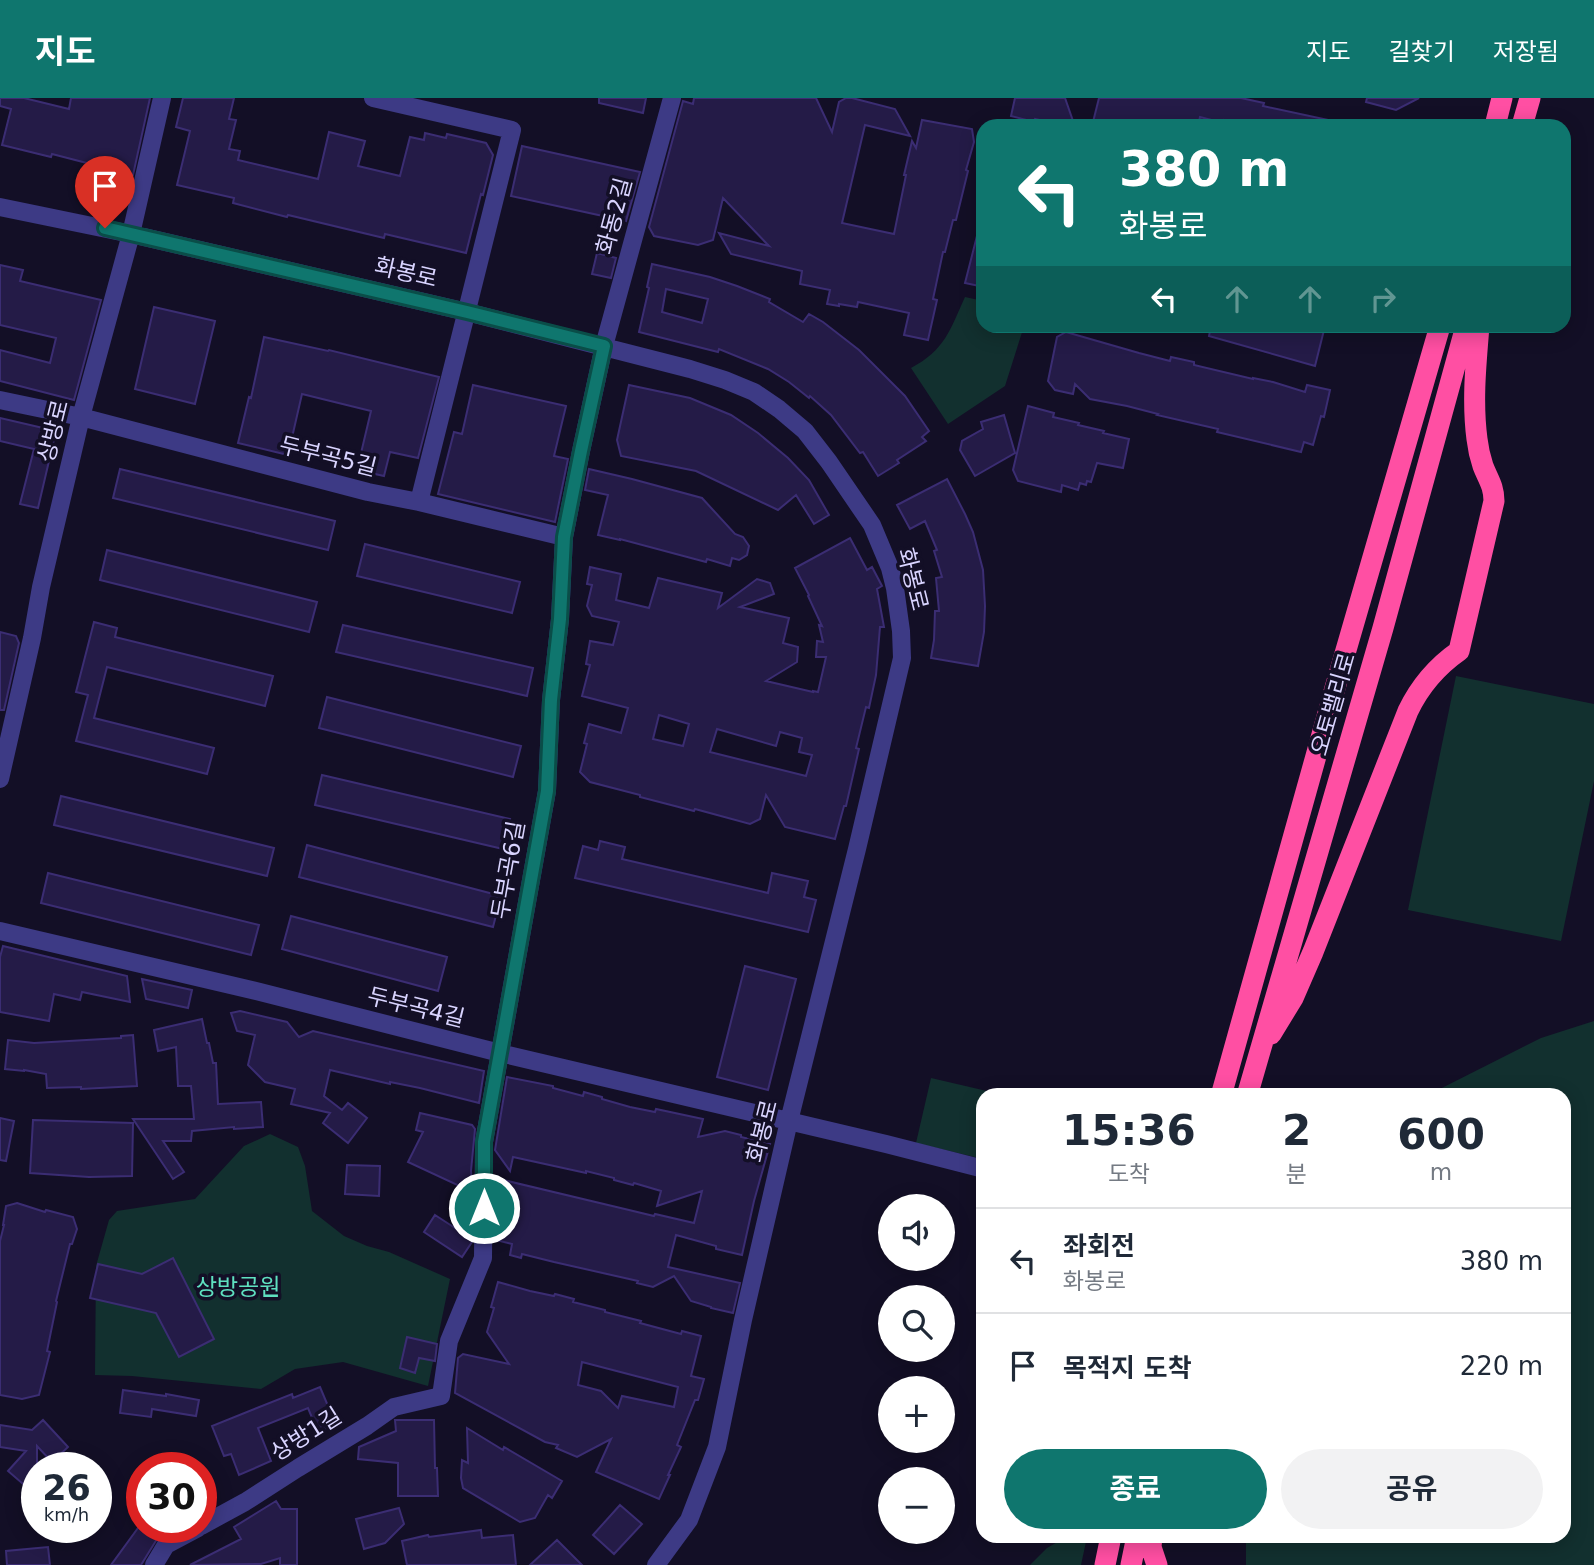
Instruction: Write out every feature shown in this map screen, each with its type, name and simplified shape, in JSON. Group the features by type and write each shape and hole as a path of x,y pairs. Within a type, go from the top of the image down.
{"highway":[{"path":"1497,119 1502,98"},
{"path":"1524,119 1530,98"},
{"name":"오토밸리로","path":"1223,1088 1438,333"},
{"name":"오토밸리로","path":"1249,1088 1464,333"},
{"path":"1256,1059 1298,987 1416,693 1433,672 1459,651 1494,501 1494,491 1477,441 1475,373 1478,333"},
{"path":"1105,1565 1110,1543"},
{"path":"1131,1565 1136,1543"},
{"path":"1151,1543 1157,1565"}],"street":[{"name":"상방로","path":"0,779 81,417 131,234 162,98"},
{"path":"373,98 512,130 419,502"},
{"name":"화동2길","path":"604,346 672,98"},
{"name":"화봉로","path":"0,207 131,234 467,312 725,380 754,392 805,431 872,525 890,568 895,588 902,658 789,1121 717,1447 689,1520 656,1565"},
{"name":"두부곡6길","path":"441,1396 449,1341 483,1258 484,1142 547,791 564,537 604,346"},
{"name":"두부곡5길","path":"0,400 81,417 368,492 564,537"},
{"name":"두부곡4길","path":"0,931 976,1167"},
{"name":"상방1길","path":"217,1517 394,1407 441,1396"},
{"name":"상방1길","path":"154,1565 170,1543"}],"green space":[{"path":"965,297 976,299 976,333 1022,333 1005,386 948,424 911,368 932,354 950,329"},
{"path":"1456,676 1594,704 1594,781 1561,941 1408,910"},
{"path":"1594,1021 1594,1565 1246,1565 1246,1543 1571,1543 1571,1088 1442,1088 1541,1038"},
{"path":"931,1078 976,1088 976,1157 916,1143"},
{"name":"상방공원","path":"270,1134 298,1147 305,1166 312,1211 344,1236 450,1279 428,1386 343,1362 295,1369 261,1389 132,1376 95,1375 96,1266 109,1220 117,1211 195,1199 244,1146"},
{"path":"1056,1543 1086,1543 1081,1565 1030,1565"}],"building":[{"path":"0,98 24,98 69,109 71,98 150,98 133,175 52,154 51,157 2,145 11,109 0,106"},
{"path":"183,98 234,98 229,119 236,120 229,149 240,151 238,160 318,179 329,132 365,141 358,166 400,176 410,137 424,140 425,133 446,138 447,134 486,143 493,155 466,253 385,234 384,238 288,215 287,217 233,203 234,198 177,185 190,131 176,127"},
{"path":"599,98 646,98 643,113 599,103"},
{"path":"694,98 816,98 832,132 839,102 846,98 895,109 910,136 865,125 842,223 894,234 912,141 916,148 922,120 972,129 974,142 966,170 968,171 956,220 953,220 943,252 933,299 937,300 928,340 904,335 909,313 858,302 857,307 827,304 830,290 800,284 802,271 731,254 719,233 769,246 723,198 713,240 698,245 654,236 649,227 683,101 693,104"},
{"path":"1015,98 1065,98 1072,119 1022,119 1011,116"},
{"path":"1099,98 1241,98 1264,103 1263,106 1324,119 1200,117 1094,119"},
{"path":"1367,98 1419,98 1396,110 1366,102"},
{"path":"522,146 640,172 626,221 511,196"},
{"path":"976,240 976,285 965,283"},
{"path":"597,253 616,258 611,278 592,274"},
{"path":"652,264 737,286 770,299 769,302 803,322 809,314 859,350 905,396 929,431 922,437 926,441 878,476 863,452 860,453 831,415 810,396 809,398 768,369 719,349 718,352 639,332 649,288 647,287","holes":["666,289 708,299 702,323 662,312"]},
{"path":"0,265 23,270 20,281 101,300 74,400 0,381 0,350 50,363 56,338 0,325"},
{"path":"154,307 215,321 195,404 135,389"},
{"path":"1069,333 1170,361 1171,357 1194,362 1194,365 1273,382 1305,392 1307,385 1330,390 1324,417 1321,416 1313,445 1304,442 1301,452 1217,432 1218,429 1127,406 1090,399 1075,384 1073,394 1055,390 1048,381 1057,337"},
{"path":"1210,333 1323,333 1315,366 1209,336"},
{"path":"264,337 439,377 418,458 390,452 384,476 357,470 371,411 302,394 288,455 238,443"},
{"path":"473,385 566,406 554,456 568,459 555,522 438,494 454,432 462,434"},
{"path":"629,385 690,398 731,415 788,458 809,480 829,515 814,524 796,495 778,510 696,471 621,456 617,440"},
{"path":"1028,406 1054,413 1053,417 1129,439 1123,468 1097,463 1091,482 1087,481 1086,485 1080,483 1078,490 1062,485 1061,492 1018,481 1013,470"},
{"path":"1004,415 1015,453 975,476 960,450 962,441 983,429 981,422"},
{"path":"0,418 56,431 38,508 20,504 34,449 0,441"},
{"path":"120,469 335,521 328,550 113,498"},
{"path":"589,469 702,498 735,534 743,537 749,546 747,555 739,560 732,558 730,566 598,535 608,495 585,490"},
{"path":"947,479 973,532 983,570 984,632 978,666 931,658 935,611 939,611 936,578 942,577 934,551 937,550 925,521 910,529 897,505"},
{"path":"850,538 867,570 872,567 882,586 877,589 884,627 880,627 876,675 856,748 859,749 846,806 835,839 785,827 766,795 760,819 750,824 590,782 580,772 589,724 621,733 628,708 582,696 590,665 586,664 590,641 613,645 619,622 592,616 587,606 592,585 587,584 590,567 621,574 616,600 649,608 658,578 722,593 718,608 757,579 770,583 774,594 740,607 789,618 783,643 798,647 797,662 766,681 818,692 826,657 816,657 817,641 823,642 819,625 822,626 795,568","holes":["659,715 689,724 683,746 653,739","717,729 776,746 780,732 802,738 799,752 812,755 806,776 710,752"]},
{"path":"365,544 520,582 512,613 357,576"},
{"path":"107,550 317,602 309,632 100,580"},
{"path":"94,622 117,628 115,637 273,676 265,706 107,667 94,718 214,748 207,774 76,741 88,695 76,692"},
{"path":"343,625 533,668 527,696 336,652"},
{"path":"0,632 16,636 19,643 4,710 0,710"},
{"path":"327,697 521,746 513,777 319,728"},
{"path":"322,775 510,819 503,849 315,805"},
{"path":"61,796 274,848 267,876 54,825"},
{"path":"600,841 625,847 622,859 768,893 772,873 808,881 804,897 816,900 808,932 575,878 583,846 598,850"},
{"path":"307,845 501,896 493,927 299,877"},
{"path":"48,873 259,925 251,955 41,903"},
{"path":"291,916 447,957 438,991 282,949"},
{"path":"3,946 127,976 130,1002 82,992 80,1000 54,994 49,1021 0,1012 0,957"},
{"path":"745,966 796,979 768,1090 717,1077"},
{"path":"142,979 192,990 188,1008 146,999"},
{"path":"240,1011 287,1022 299,1037 313,1031 484,1071 479,1103 330,1070 324,1096 342,1110 348,1103 367,1118 348,1143 323,1123 330,1113 291,1104 295,1089 265,1082 248,1065 255,1035 237,1031 231,1013"},
{"path":"202,1019 213,1063 216,1063 218,1104 261,1102 263,1127 192,1131 191,1141 163,1141 184,1172 173,1179 133,1119 194,1119 191,1086 178,1086 176,1047 158,1051 154,1030"},
{"path":"133,1035 137,1086 47,1088 46,1074 5,1069 8,1040 34,1043"},
{"path":"507,1077 553,1086 583,1096 584,1092 630,1107 655,1112 656,1109 703,1119 698,1137 725,1131 770,1144 742,1255 676,1235 668,1267 740,1283 733,1313 691,1301 674,1276 653,1287 637,1283 638,1281 522,1254 521,1258 510,1255 512,1244 496,1240 509,1185 495,1207 495,1178 694,1223 702,1191 657,1206 661,1191 586,1171 513,1157 510,1171 495,1150"},
{"path":"420,1113 472,1125 475,1129 472,1182 468,1190 408,1162 423,1132 416,1130"},
{"path":"0,1118 14,1121 6,1161 0,1160"},
{"path":"33,1120 133,1123 132,1176 89,1177 30,1173"},
{"path":"347,1165 380,1166 379,1196 345,1194"},
{"path":"17,1203 73,1217 77,1229 70,1244 56,1301 47,1351 50,1352 39,1395 22,1399 0,1395 0,1241 6,1206"},
{"path":"435,1215 472,1239 462,1257 424,1232"},
{"path":"173,1258 214,1339 179,1357 156,1313 90,1298 98,1264 142,1274"},
{"path":"498,1282 574,1299 573,1302 681,1334 682,1331 701,1336 691,1376 704,1379 698,1400 695,1400 677,1445 681,1447 659,1499 596,1472 611,1439 577,1457 455,1393 458,1358 463,1354 509,1364 487,1332 494,1308 491,1307","holes":["582,1362 678,1387 674,1407 622,1396 618,1408 601,1391 578,1385"]},
{"path":"407,1337 437,1344 435,1361 419,1358 415,1373 400,1368"},
{"path":"320,1387 336,1425 318,1432 308,1408 258,1428 271,1461 239,1475 231,1454 224,1456 212,1426 292,1394 293,1398"},
{"path":"123,1390 199,1400 196,1416 152,1409 151,1417 120,1413"},
{"path":"43,1420 68,1447 63,1452 43,1452 37,1446 37,1452 25,1452 0,1447 0,1425 32,1430"},
{"path":"395,1420 434,1420 438,1496 398,1496 398,1463 358,1459 359,1447 396,1431"},
{"path":"467,1428 562,1481 552,1498 548,1495 535,1518 520,1522 463,1488 462,1460 468,1463"},
{"path":"21,1457 21,1482 8,1471"},
{"path":"276,1501 281,1509 297,1509 297,1565 280,1565 280,1558 261,1564 190,1565 241,1539 234,1527"},
{"path":"620,1505 642,1524 614,1554 593,1535"},
{"path":"399,1508 404,1524 385,1543 364,1549 356,1519"},
{"path":"481,1530 482,1538 513,1535 516,1565 407,1565 402,1541 428,1535"},
{"path":"557,1540 582,1565 530,1565"},
{"path":"127,1543 155,1543 141,1565 111,1565"},
{"path":"48,1547 50,1565 7,1565 6,1551"}],"route":[{"path":"105,228 604,346 564,537 547,791 484,1142 484,1208"}]}
